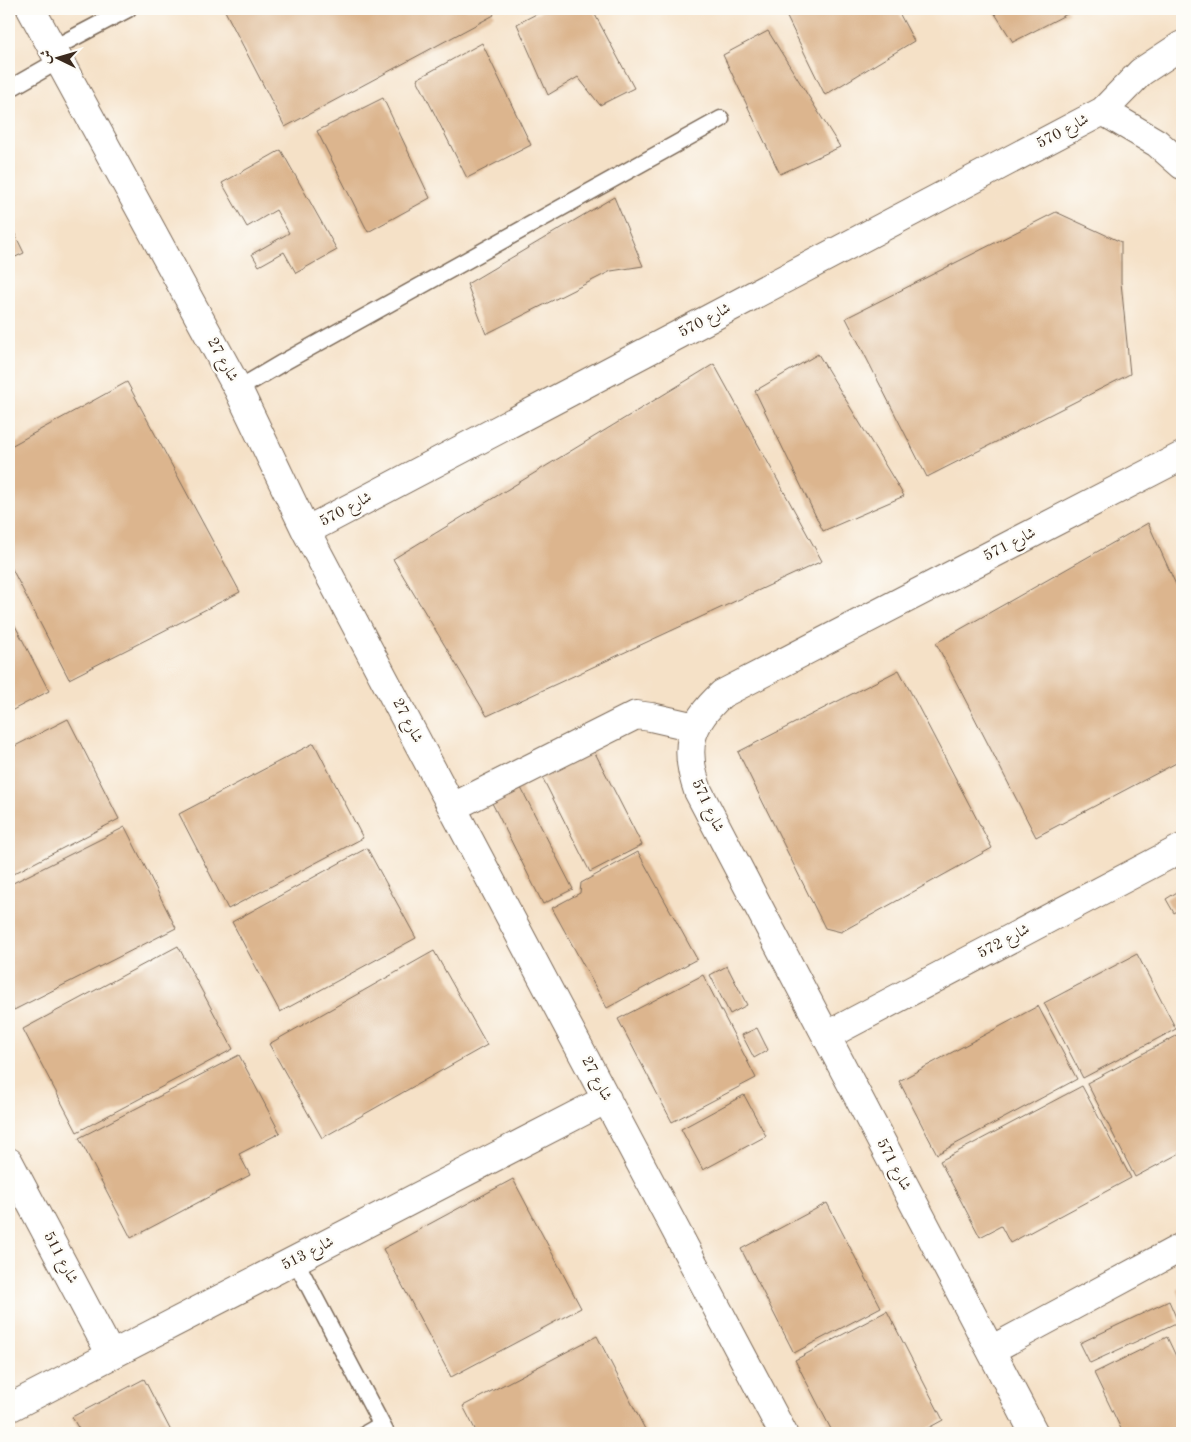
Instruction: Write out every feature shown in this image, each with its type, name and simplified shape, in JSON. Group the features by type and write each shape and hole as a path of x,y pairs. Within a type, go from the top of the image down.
{"street":[{"name":"شارع 27","path":"31,9 238,389 306,531 783,1433"},
{"name":"شارع 570","path":"306,531 1103,111 1141,72 1182,45"},
{"name":"شارع 570","path":"1103,111 1157,143 1182,165"},
{"name":"شارع 571","path":"1034,1433 698,791 691,770 690,749 695,727 706,709 722,694 1182,456"},
{"path":"453,807 636,716 651,717 695,727"},
{"name":"شارع 572","path":"826,1036 1182,848"},
{"name":"شارع 513","path":"9,1408 607,1100"},
{"name":"شارع 511","path":"9,1162 111,1355"},
{"path":"991,1350 1182,1247"}],"lane":[{"path":"9,89 55,55 128,9"},
{"path":"238,389 721,119"},
{"path":"295,1260 384,1429 367,1433"}],"building":[{"path":"224,9 491,9 494,15 285,127"},
{"path":"546,9 592,9 634,88 600,105 578,77 548,95 517,24"},
{"path":"783,9 897,9 914,41 825,95"},
{"path":"992,9 1067,9 1069,13 1013,42"},
{"path":"768,31 840,147 780,174 723,55"},
{"path":"482,43 531,145 467,178 417,79"},
{"path":"383,98 430,198 368,232 317,131"},
{"path":"281,150 337,250 296,273 284,252 259,266 252,254 289,233 276,210 247,227 222,183"},
{"path":"614,197 643,266 611,271 486,334 467,284"},
{"path":"1056,212 1121,242 1121,282 1130,374 927,477 846,318"},
{"path":"9,222 24,253 9,260"},
{"path":"818,354 904,496 823,531 755,391"},
{"path":"714,364 822,561 487,716 393,559"},
{"path":"127,382 240,592 69,679 9,563 9,447"},
{"path":"1148,523 1182,598 1182,760 1036,837 936,643"},
{"path":"9,614 49,691 9,712"},
{"path":"899,670 992,848 841,932 825,928 738,752"},
{"path":"68,719 119,819 9,876 9,749"},
{"path":"314,743 363,838 228,909 179,814"},
{"path":"591,745 642,845 590,872 539,771"},
{"path":"520,786 573,889 543,904 491,801"},
{"path":"125,827 176,928 14,1010 9,999 9,885"},
{"path":"367,848 416,938 280,1012 232,922"},
{"path":"638,852 697,959 607,1008 552,908 580,893 581,883"},
{"path":"1182,889 1182,908 1174,913 1166,899"},
{"path":"178,946 233,1049 77,1132 23,1029"},
{"path":"434,951 487,1045 322,1138 269,1044"},
{"path":"1137,954 1176,1029 1083,1078 1044,1003"},
{"path":"727,966 747,1005 730,1014 710,975"},
{"path":"703,975 756,1078 672,1122 618,1019"},
{"path":"1038,1006 1077,1079 937,1154 899,1081"},
{"path":"757,1028 768,1050 754,1058 742,1035"},
{"path":"1182,1033 1182,1152 1135,1177 1087,1083"},
{"path":"239,1055 280,1133 239,1154 250,1175 131,1238 79,1138"},
{"path":"1082,1086 1131,1178 1010,1243 1001,1226 980,1237 940,1161"},
{"path":"744,1095 766,1136 703,1170 681,1129"},
{"path":"513,1179 581,1308 451,1377 383,1249"},
{"path":"827,1203 881,1307 794,1353 741,1249"},
{"path":"1182,1288 1182,1302 1177,1289"},
{"path":"1169,1301 1178,1322 1090,1363 1080,1343"},
{"path":"887,1311 943,1420 919,1433 833,1433 795,1360"},
{"path":"597,1336 647,1433 477,1433 463,1406"},
{"path":"1167,1337 1182,1369 1182,1433 1123,1433 1094,1373"},
{"path":"144,1379 172,1433 81,1433 72,1417"}]}
